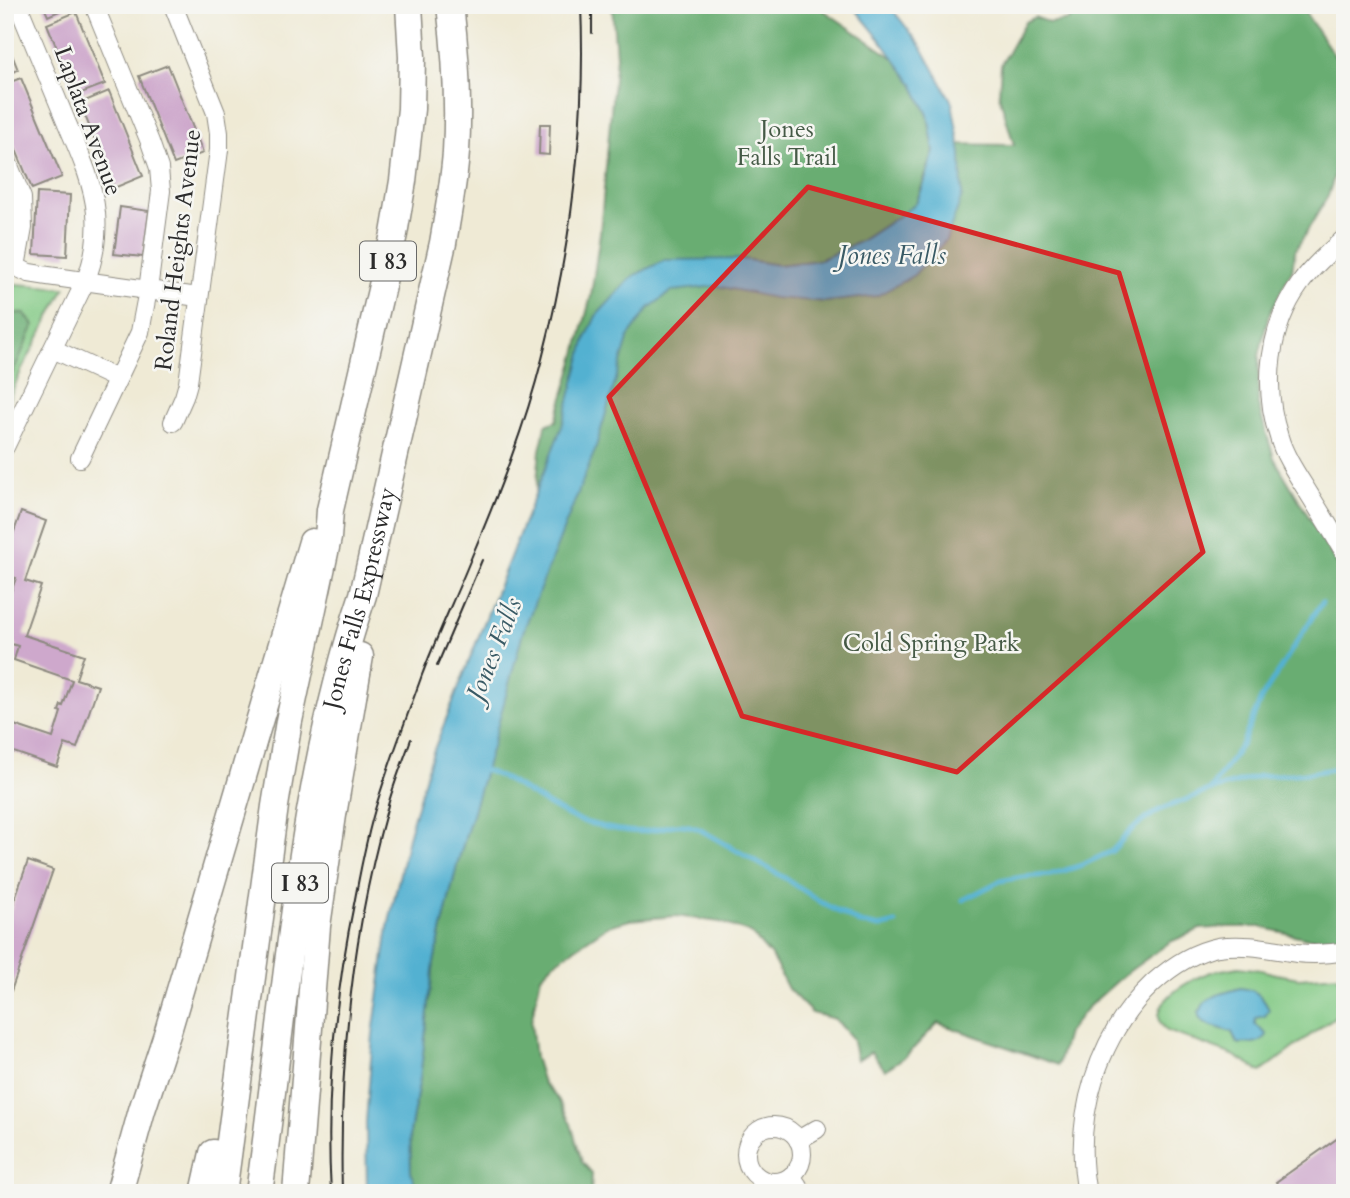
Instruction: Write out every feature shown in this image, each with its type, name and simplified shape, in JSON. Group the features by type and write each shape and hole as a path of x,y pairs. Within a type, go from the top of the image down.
{"highway":[{"name":"Jones Falls Expressway","path":"223,1193 289,721 328,538 330,510 394,234 403,181 411,109 412,57 408,5"},
{"name":"Jones Falls Expressway","path":"259,1193 310,812 348,638 363,595 443,243 453,187 457,117 450,5"},
{"path":"119,1193 309,548 318,526 330,510"},
{"path":"296,1193 317,926 363,642 363,595"},
{"path":"204,1193 251,984"}],"street":[{"name":"Laplata Avenue","path":"5,447 85,282 91,267 96,231 96,211 91,187 18,5"},
{"path":"80,458 140,332 161,191 159,168 150,142 94,5"},
{"name":"Roland Heights Avenue","path":"173,5 216,113 219,132 219,150 188,383 173,422"},
{"path":"5,156 22,198 23,228 11,264 29,272 85,282 198,297"},
{"path":"1345,238 1319,261 1300,284 1289,304 1278,328 1269,383 1279,438 1293,467 1345,553"},
{"path":"53,349 117,379"},
{"path":"1087,1193 1083,1175 1083,1142 1093,1082 1104,1051 1122,1019 1146,990 1167,971 1191,956 1216,948 1244,945 1322,955 1345,951"},
{"path":"763,1128 787,1129 798,1140 802,1156 797,1171 791,1176 768,1182 754,1175 749,1168 746,1153 751,1138 763,1128"},
{"path":"798,1140 817,1129"},
{"path":"791,1176 803,1193"}],"highlighted area":[{"path":"808,187 1119,273 1203,552 957,772 742,716 609,397"}],"green space":[{"name":"Cold Spring Park","path":"612,5 816,5 896,60 913,84 928,115 934,151 916,203 861,241 820,260 778,265 742,259 640,285 790,281 896,254 943,144 1014,145 999,95 1001,65 1025,22 1035,17 1049,23 1070,20 1072,5 1300,5 1345,71 1345,147 1337,156 1328,196 1295,251 1292,271 1268,317 1259,356 1258,405 1274,458 1345,578 1345,936 1307,938 1260,927 1200,929 1170,942 1124,975 1087,1008 1067,1033 1058,1065 938,1023 906,1056 885,1070 871,1052 857,1060 852,1038 835,1019 812,1013 788,989 772,957 751,933 720,922 676,916 630,920 608,926 555,962 541,976 531,1022 535,1057 543,1083 558,1099 571,1124 582,1162 592,1173 591,1193 418,1193 411,1172 410,1132 420,1078 434,962 467,830 432,755 536,492 540,450 546,425 556,421 591,296 600,233 616,56"},
{"path":"5,283 65,288 21,371 5,408"},
{"path":"5,312 25,314 34,325 5,387"},
{"path":"1239,967 1299,978 1338,975 1345,997 1345,1009 1261,1072 1233,1055 1167,1031 1160,1022 1160,1012 1171,995 1191,981 1211,972","holes":["1201,1010 1256,1018 1255,1023 1260,1029 1247,1043 1241,1044 1237,1043 1232,1032 1209,1025"]}],"water":[{"name":"Jones Falls","path":"852,5 889,5 921,46 952,102 961,153 962,196 946,240 914,275 877,296 826,302 774,298 717,286 672,291 649,308 629,336 595,450 523,632 457,865 434,962 420,1078 410,1132 411,1172 418,1193 367,1193 366,1122 373,1034 388,927 409,833 432,755 562,426 586,338 596,316 633,276 665,260 742,259 778,265 820,260 861,241 902,214 916,203 923,187 934,151 928,115 913,84"},
{"path":"1240,988 1258,994 1269,1010 1265,1016 1256,1018 1255,1024 1267,1035 1249,1044 1237,1043 1232,1032 1209,1025 1200,1019 1198,1012 1207,1001 1217,995"}],"building":[{"path":"43,5 73,5 48,16"},
{"path":"76,12 105,84 76,95 47,24"},
{"path":"5,37 18,70 5,75"},
{"path":"168,65 203,153 174,164 139,76"},
{"path":"21,78 62,177 32,189 5,123 5,84"},
{"path":"109,91 143,176 114,188 80,103"},
{"path":"540,124 550,124 549,155 539,154"},
{"path":"37,193 70,195 67,256 34,254"},
{"path":"120,207 149,211 143,257 114,254"},
{"path":"21,512 46,521 25,581 41,586 24,635 84,655 76,679 98,686 77,748 65,744 57,767 5,749 5,722 53,738 61,712 59,711 72,680 14,660 18,646 5,642 5,605 16,578 5,575 5,558 9,539 11,540"},
{"path":"28,861 53,870 11,991 8,990 6,996 5,927"},
{"path":"1345,1133 1345,1193 1278,1193 1282,1190 1276,1182"}],"waterway":[{"path":"1211,789 1242,744 1261,699 1322,602"},
{"path":"963,900 1000,881 1050,875 1082,865 1112,851 1133,828 1159,810 1211,790 1260,776 1309,773 1345,767"},
{"path":"479,768 588,823 632,831 677,825 699,829 860,923 880,927 896,923"}],"tram line":[{"path":"331,1193 329,1119 333,1045 342,972 364,851 399,739 428,660 502,483 542,359 561,272 575,184 581,95 581,5"},
{"path":"592,5 592,33"},
{"path":"437,666 482,560"},
{"path":"342,1193 343,1096 350,1000 357,951 375,856 392,791 411,739"}],"park label":[{"name":"Jones Falls Trail","path":"787,143"}]}
